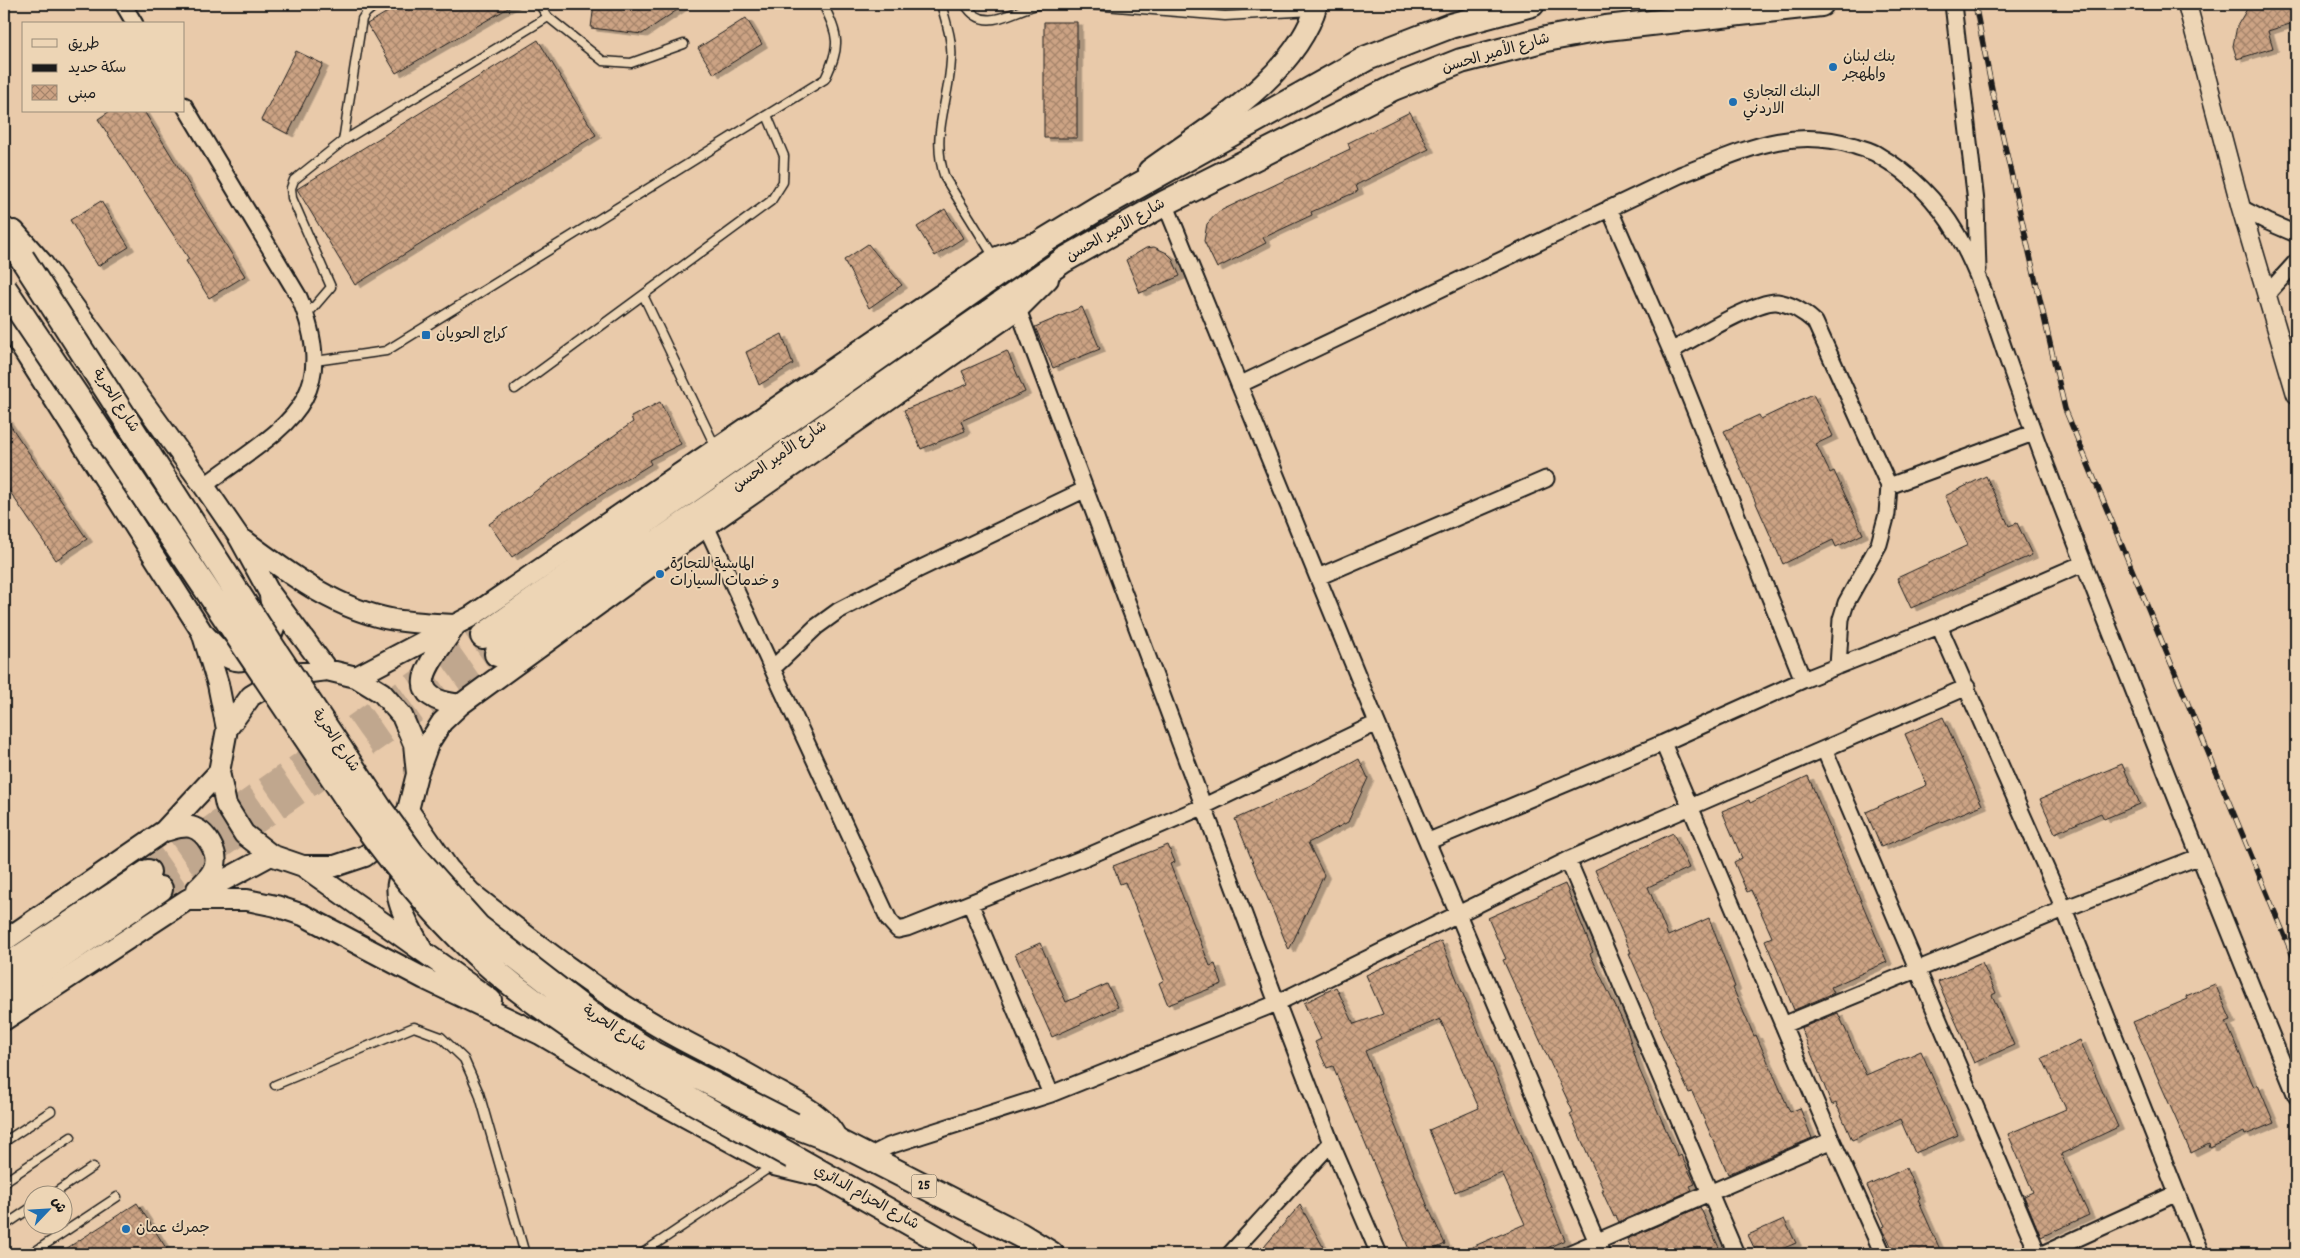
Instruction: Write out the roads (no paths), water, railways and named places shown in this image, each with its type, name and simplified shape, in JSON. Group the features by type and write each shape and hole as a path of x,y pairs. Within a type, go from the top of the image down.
{"highway":[{"name":"شارع الأمير الحسن","path":"1532,4 1450,26 1367,58 1100,207 1044,241 490,645 1064,260 1165,203 1394,88 1461,61 1546,39 1606,28 1821,4"},
{"name":"شارع الحرية","path":"4,230 273,648 380,809 412,853 478,927 590,1014 653,1054 793,1125 838,1142"},
{"name":"شارع الحرية","path":"4,288 358,815 394,864 458,936 498,973 571,1028 783,1161"},
{"path":"4,968 154,881 4,996"},
{"name":"25","path":"838,1142 1020,1235 1051,1254"},
{"name":"شارع الحزام الدائري","path":"783,1161 846,1185 965,1254"}],"main road":[{"path":"1100,207 1242,101 1272,76 1292,52 1316,8"},
{"path":"4,219 42,263 204,486 239,537 269,592 327,670"},
{"path":"356,677 456,626 480,611 995,258 1018,248 1044,241"},
{"path":"417,774 428,744 442,722 460,705 706,526 1018,309 1044,284 1064,260"},
{"path":"4,320 202,632 227,657 237,660 252,656 262,650 272,636 275,624 269,592"},
{"path":"239,537 296,579 328,598 363,612 394,620 456,626"},
{"path":"456,626 427,668 423,682 430,696 435,700 460,705"},
{"path":"202,632 218,684 227,729"},
{"name":"25","path":"327,670 356,677 382,693 402,716 414,744 417,774 408,810 390,836 365,856 335,866 303,866 270,856 244,834 226,805 219,772 227,729 251,696 286,675 327,670"},
{"path":"4,941 164,831 219,772"},
{"name":"25","path":"408,810 448,868 472,893 568,969 666,1032 743,1070 814,1114 835,1131 838,1142"},
{"path":"164,831 180,826 193,827 207,839 216,854 215,866 210,876 186,900"},
{"path":"4,1020 186,900 270,856"},
{"path":"422,951 396,894 397,882 407,869 419,863 448,868"},
{"name":"25","path":"303,866 540,1034 625,1084 783,1161"},
{"path":"186,900 247,900 303,915 425,979 540,1034"}],"street":[{"path":"123,4 134,22"},
{"path":"1952,4 1976,202 1978,274"},
{"path":"2187,4 2241,208 2296,394"},
{"path":"185,106 299,297 307,315 315,361 310,391 291,420 204,486"},
{"path":"1239,385 1680,175 1783,139 1816,138 1841,142 1875,153 1912,178 1933,199 1956,232 1978,274 2033,433 2198,857 2296,1096"},
{"path":"1165,203 1377,723 1429,841 1599,1248"},
{"path":"1609,208 1671,350 1803,680"},
{"path":"2241,208 2296,234"},
{"path":"2267,294 2296,262"},
{"path":"1671,350 1760,304 1776,302 1803,311 1815,322 1889,486 1887,514 1879,544 1846,603 1842,618 1838,666"},
{"path":"1018,309 1277,1004 1331,1143 1379,1254"},
{"path":"1889,486 2033,433"},
{"path":"1318,577 1546,479"},
{"path":"773,668 816,627 838,611 917,570 1084,490"},
{"path":"706,526 894,928 898,930 1086,857 1202,807 1377,723"},
{"path":"1429,841 1663,743 1803,680 1939,626 2084,562"},
{"path":"1939,626 2064,909 2201,1254"},
{"path":"867,1157 889,1146 1051,1094 1277,1004 1568,860 1967,687"},
{"path":"1663,743 1832,1140 1883,1254"},
{"path":"1825,750 2038,1254"},
{"path":"1783,1025 2064,909 2198,857"},
{"path":"1568,860 1736,1254"},
{"path":"970,903 1051,1094"},
{"path":"1568,1254 1599,1248 1710,1192 1832,1140"},
{"path":"1230,1254 1331,1143"},
{"path":"2043,1254 2177,1193"}],"lane":[{"path":"343,141 362,20 366,13 377,4"},
{"path":"540,4 548,17 603,61 631,63 684,44"},
{"path":"315,361 386,351 825,79 834,60 837,31 823,4"},
{"path":"940,4 949,33 952,60 938,141 941,166 945,178 995,258"},
{"path":"964,4 971,14 984,19 998,20 1041,4"},
{"path":"1081,4 1225,16 1316,8"},
{"path":"307,315 331,287 292,198 291,188 294,180 343,141 548,17"},
{"path":"514,389 772,201 784,182 784,156 767,115"},
{"path":"643,295 716,448"},
{"path":"275,1084 414,1027 441,1037 464,1059 479,1093 525,1254"},
{"path":"4,1142 51,1111"},
{"path":"4,1182 71,1138"},
{"path":"641,1254 783,1161"},
{"path":"65,1186 94,1167"},
{"path":"31,1254 117,1197"},
{"path":"4,1226 22,1214"}],"tunnel":[{"path":"148,872 483,636"},
{"path":"160,889 497,654"}],"railway":[{"path":"1975,4 1993,94 2065,409 2296,963"}],"place":[{"name":"بنك لبنان والمهجر","path":"1833,67"},
{"name":"البنك التجاري الاردني","path":"1733,102"},
{"name":"كراج الحويان","path":"426,335"},
{"name":"الماسية للتجارة و خدمات السيارات","path":"660,574"},
{"name":"جمرك عمان","path":"126,1229"}]}
